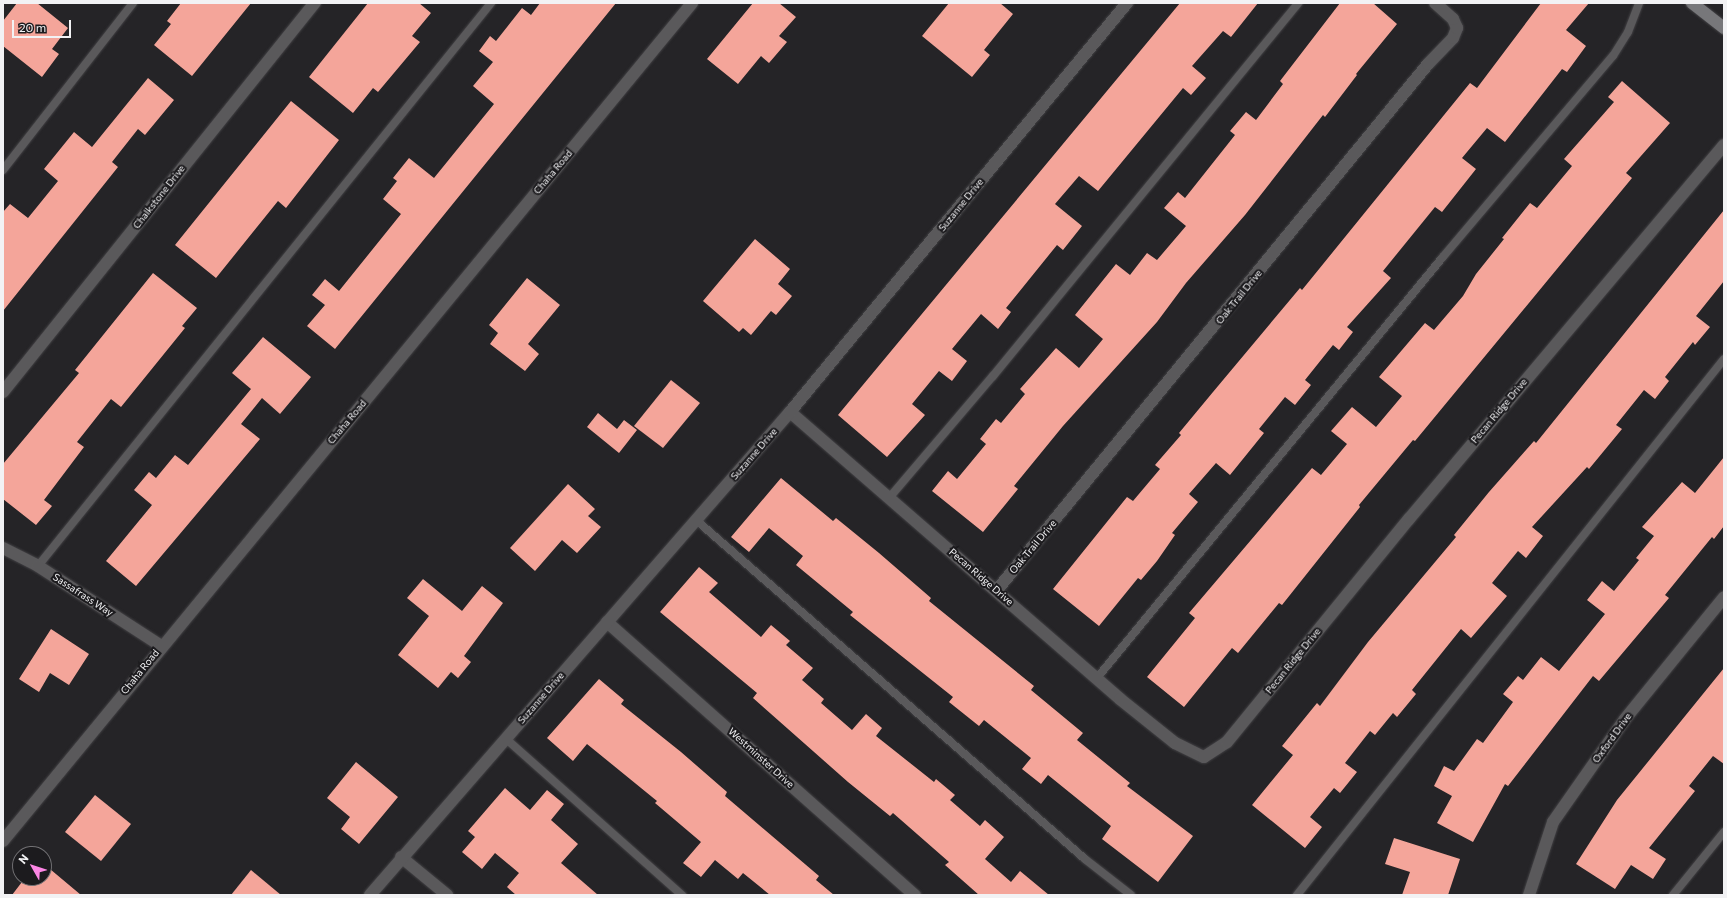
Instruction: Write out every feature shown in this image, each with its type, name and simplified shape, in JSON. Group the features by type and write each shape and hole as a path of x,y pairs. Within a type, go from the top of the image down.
{"main road":[{"path":"1692,3 1724,28"}],"street":[{"name":"Chalkstone Drive","path":"3,392 315,3"},
{"name":"Chaha Road","path":"3,841 161,646 692,3"},
{"name":"Suzanne Drive","path":"370,895 790,412 1127,3"},
{"name":"Oak Trail Drive","path":"997,590 1428,64 1453,38 1457,28 1453,19 1435,3"},
{"name":"Pecan Ridge Drive","path":"790,412 1097,678 1175,743 1204,757 1227,742 1408,519 1724,145"},
{"name":"Sassafrass Way","path":"3,548 38,566 161,646"},
{"name":"Oxford Drive","path":"1529,895 1553,822 1625,720 1724,597"},
{"name":"Westminster Drive","path":"607,622 915,895"},
{"path":"402,857 447,895"}],"lane":[{"path":"3,170 133,3"},
{"path":"38,566 491,3"},
{"path":"889,498 993,376 1298,3"},
{"path":"1097,678 1442,258 1613,56 1628,32 1639,3"},
{"path":"1297,895 1724,359"},
{"path":"696,520 1085,860 1131,895"},
{"path":"505,738 682,895"},
{"path":"1673,895 1724,832"}],"building":[{"path":"17,3 37,3 68,28 52,49 59,54 42,77 3,46 3,21"},
{"path":"181,3 251,3 192,76 154,45 171,24 167,21"},
{"path":"368,3 419,3 431,13 412,36 420,42 378,92 373,88 353,113 309,77"},
{"path":"540,3 616,3 335,349 307,326 325,305 312,295 325,279 339,291 401,214 383,199 397,181 393,178 409,158 434,178 494,104 473,86 493,62 479,51 490,36 496,41 522,8 531,15"},
{"path":"753,3 779,3 796,17 779,36 787,42 769,63 761,56 738,84 707,59"},
{"path":"949,3 1000,3 1013,14 984,50 990,55 972,77 922,36"},
{"path":"1180,3 1258,3 1231,37 1223,31 1192,66 1206,78 1191,95 1183,88 1098,191 1079,176 1055,204 1082,226 1063,250 1057,245 1006,308 1011,312 998,329 981,314 952,349 967,361 952,381 939,371 912,404 925,415 887,457 838,415"},
{"path":"1340,3 1373,3 1397,24 1356,74 1357,75 1325,117 1323,115 1245,215 1186,283 1157,322 1063,426 1014,486 1018,489 983,532 932,491 948,471 957,479 986,444 980,439 996,419 1001,423 1025,394 1020,389 1056,348 1079,368 1103,339 1075,315 1116,264 1130,275 1147,253 1157,260 1186,226 1164,208 1178,192 1185,198 1235,135 1230,131 1246,112 1256,120 1283,84 1280,81"},
{"path":"1541,3 1589,3 1566,30 1586,46 1567,72 1562,69 1505,142 1487,128 1462,158 1476,169 1442,212 1435,207 1383,271 1391,278 1347,327 1353,332 1339,350 1333,345 1305,380 1311,385 1295,405 1285,397 1259,429 1264,433 1230,475 1216,463 1189,494 1198,502 1172,533 1175,535 1157,561 1141,580 1138,578 1099,626 1053,589 1127,497 1133,501 1160,469 1155,465 1181,435 1179,433 1300,288 1302,290 1470,83 1477,88"},
{"path":"148,78 174,100 145,135 138,129 112,162 118,167 3,311 3,212 10,204 28,218 58,181 44,169 74,132 92,147"},
{"path":"1622,81 1670,123 1626,173 1632,178 1415,441 1413,440 1359,505 1360,507 1282,605 1279,603 1238,653 1232,648 1184,707 1147,677 1195,618 1189,613 1312,468 1321,475 1347,444 1331,431 1352,407 1376,427 1402,396 1379,377 1425,323 1434,330 1463,296 1476,274 1530,203 1537,208 1572,166 1564,159 1614,102 1608,97"},
{"path":"291,101 339,140 286,208 278,201 216,278 175,245"},
{"path":"1724,210 1724,281 1696,316 1710,327 1695,345 1693,342 1665,377 1669,381 1655,399 1644,390 1616,425 1622,429 1589,469 1587,467 1532,527 1543,536 1526,558 1518,551 1492,583 1507,596 1471,638 1461,629 1412,690 1416,694 1397,717 1393,713 1375,735 1370,731 1345,763 1357,772 1340,793 1334,788 1310,817 1322,827 1305,848 1252,805 1293,755 1282,746 1317,703 1320,706 1368,642 1456,537 1454,535 1489,492 1534,441 1536,443"},
{"path":"755,239 790,269 778,284 792,296 776,315 771,311 751,335 743,328 739,332 703,301"},
{"path":"153,273 197,308 182,326 185,328 121,407 111,399 77,442 84,447 44,500 52,506 36,525 3,499 3,464 79,373 75,370"},
{"path":"527,278 560,305 528,344 539,354 525,371 490,344 498,333 489,325"},
{"path":"263,337 311,377 280,414 262,398 241,424 260,439 136,586 106,561 152,505 134,490 149,472 156,478 175,455 188,465 251,389 232,373"},
{"path":"671,380 700,403 663,448 634,426"},
{"path":"598,413 617,429 624,420 637,430 619,453 587,427"},
{"path":"1724,457 1724,526 1714,539 1712,537 1665,595 1669,598 1599,681 1593,676 1508,786 1505,784 1473,842 1437,823 1452,796 1434,786 1444,766 1454,771 1477,739 1483,743 1513,702 1503,694 1518,676 1523,680 1541,657 1559,671 1605,614 1587,600 1602,581 1614,591 1639,560 1636,558 1654,536 1642,527 1682,482 1695,493"},
{"path":"781,478 833,521 836,518 879,553 931,598 929,601 1034,686 1031,690 1083,733 1077,740 1130,783 1127,786 1193,836 1158,882 1102,839 1111,826 1048,775 1041,784 1022,769 1031,758 984,720 979,726 949,702 953,697 850,615 853,612 796,565 803,556 769,528 749,552 731,537"},
{"path":"568,484 595,509 588,516 601,527 577,553 562,540 535,571 510,548"},
{"path":"699,567 718,583 709,592 761,637 771,625 790,641 786,645 813,668 802,680 824,699 821,703 852,730 866,714 882,728 876,736 934,782 936,779 955,795 950,800 980,826 985,820 1004,837 985,859 1011,882 1020,871 1049,895 979,895 945,865 949,862 893,813 890,816 848,782 753,698 757,693 660,612"},
{"path":"423,579 462,611 482,586 503,603 464,656 471,662 458,678 451,672 438,688 398,655 429,616 407,598"},
{"path":"51,629 89,654 69,685 50,673 39,692 19,679"},
{"path":"1724,668 1724,764 1713,756 1689,786 1695,791 1649,848 1666,859 1653,879 1631,865 1615,889 1576,864 1617,800"},
{"path":"599,679 624,700 621,704 681,752 727,792 725,796 819,876 816,880 834,895 770,895 743,873 738,879 715,860 701,877 683,863 701,842 655,803 657,801 587,744 573,761 547,738"},
{"path":"356,762 398,797 359,844 341,829 350,817 327,798"},
{"path":"505,788 530,810 547,790 564,804 551,820 578,844 561,863 598,895 516,895 507,887 519,873 495,853 482,869 462,852 475,837 468,831"},
{"path":"95,795 131,824 101,861 65,832"},
{"path":"1394,838 1460,859 1448,895 1402,895 1410,872 1385,864"},
{"path":"251,870 281,895 231,895"},
{"path":"52,871 81,895 12,895 19,886 52,886"}]}
